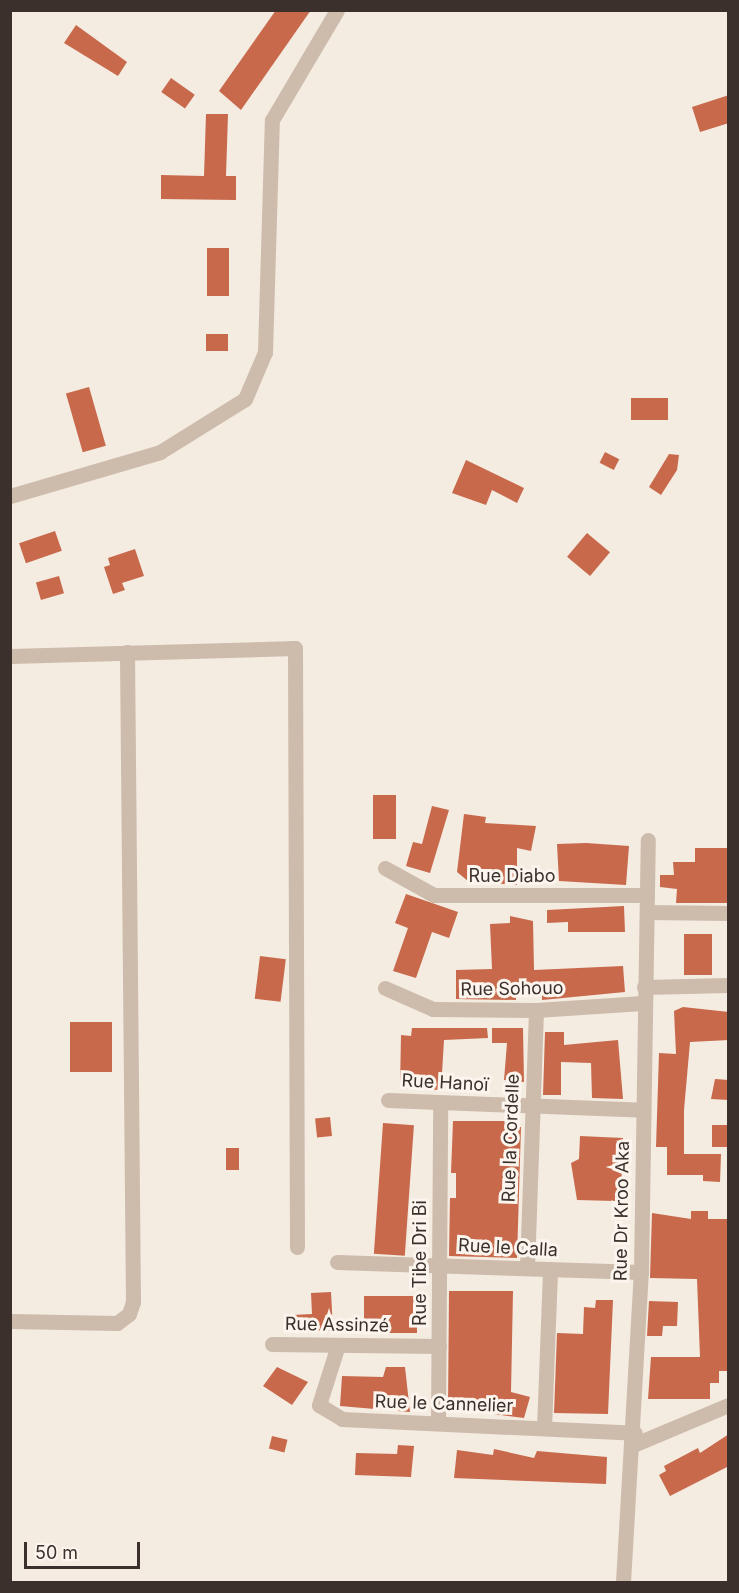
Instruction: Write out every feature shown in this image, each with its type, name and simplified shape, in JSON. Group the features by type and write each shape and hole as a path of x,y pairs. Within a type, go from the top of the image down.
{"street":[{"path":"10,496 160,452 245,399 266,352 272,120 337,10"},
{"path":"10,656 295,648 297,1247"},
{"path":"10,1320 117,1323 129,1314 132,1302 127,652"},
{"name":"Rue Dr Kroo Aka","path":"622,1582 634,1439 641,1272 643,1003 648,840"},
{"name":"Rue Diabo","path":"385,868 434,895 647,895"},
{"path":"647,912 729,913"},
{"path":"644,987 729,985"},
{"name":"Rue Sohouo","path":"385,988 433,1009 536,1010 643,1003"},
{"name":"Rue la Cordelle","path":"527,1268 530,1107 536,1010"},
{"name":"Rue Hanoï","path":"388,1100 643,1110"},
{"name":"Rue Tibe Dri Bi","path":"438,1422 440,1103"},
{"name":"Rue le Calla","path":"337,1262 641,1272"},
{"path":"544,1428 550,1269"},
{"name":"Rue Assinzé","path":"272,1344 439,1346"},
{"name":"Rue le Cannelier","path":"338,1345 319,1404 342,1419 544,1428 634,1439"},
{"path":"634,1439 729,1405"}],"building":[{"path":"276,10 311,10 241,110 219,91"},
{"path":"76,25 127,62 118,76 64,43"},
{"path":"171,78 195,95 185,109 161,92"},
{"path":"729,95 729,123 700,132 692,107"},
{"path":"206,114 228,114 226,176 236,176 236,200 161,199 161,175 204,176"},
{"path":"207,248 229,248 229,296 207,296"},
{"path":"206,334 228,334 228,351 206,351"},
{"path":"89,387 106,446 83,452 66,394"},
{"path":"631,398 668,398 668,420 631,420"},
{"path":"605,452 619,459 614,470 600,463"},
{"path":"669,454 679,455 677,470 661,495 649,487"},
{"path":"466,460 524,488 517,503 492,490 486,505 452,493"},
{"path":"55,531 62,551 26,563 19,543"},
{"path":"587,533 610,552 590,576 567,557"},
{"path":"135,549 144,576 122,583 125,590 113,594 104,567 110,565 108,558"},
{"path":"59,576 64,593 41,600 36,583"},
{"path":"373,795 396,795 396,839 373,839"},
{"path":"432,806 449,810 430,873 406,866 413,842 422,844"},
{"path":"464,814 486,817 485,823 536,826 531,851 517,848 517,885 468,881 457,872"},
{"path":"586,843 629,846 626,885 559,881 557,844"},
{"path":"695,848 728,848 729,903 676,903 677,889 660,887 660,875 674,875 673,862 695,862"},
{"path":"406,894 458,912 449,938 432,932 416,978 393,971 408,928 395,923"},
{"path":"624,906 625,932 568,932 568,922 547,923 547,910"},
{"path":"510,916 533,921 534,970 623,966 625,992 542,1000 542,988 516,989 516,1000 456,999 456,970 492,969 490,924 510,923"},
{"path":"684,934 712,934 712,975 684,975"},
{"path":"260,956 286,959 281,1002 255,999"},
{"path":"683,1007 729,1012 729,1040 690,1042 684,1110 684,1154 721,1154 720,1182 703,1181 703,1175 667,1175 667,1147 656,1147 659,1053 676,1054 674,1011"},
{"path":"70,1022 112,1022 112,1072 70,1072"},
{"path":"412,1028 487,1028 488,1038 444,1040 441,1090 400,1088 401,1035 411,1036"},
{"path":"492,1028 523,1028 524,1082 504,1080 507,1043 492,1043"},
{"path":"545,1032 564,1032 564,1045 618,1040 623,1099 592,1098 591,1063 561,1062 561,1095 543,1095"},
{"path":"715,1079 729,1080 729,1100 711,1099"},
{"path":"330,1117 332,1136 317,1137 315,1119"},
{"path":"453,1121 514,1121 514,1127 521,1127 517,1258 449,1256 450,1198 456,1198 456,1173 451,1173"},
{"path":"383,1123 414,1125 405,1256 374,1254"},
{"path":"712,1125 728,1125 728,1147 712,1147"},
{"path":"580,1136 623,1138 621,1193 616,1193 615,1201 577,1200 571,1163 579,1159"},
{"path":"226,1148 239,1148 239,1170 226,1170"},
{"path":"691,1211 708,1211 708,1219 729,1219 727,1371 719,1371 719,1383 710,1383 710,1399 648,1399 651,1357 700,1357 697,1279 650,1278 652,1213 691,1219"},
{"path":"449,1291 513,1291 511,1392 530,1397 524,1418 448,1408"},
{"path":"331,1292 333,1330 294,1332 293,1315 312,1314 311,1293"},
{"path":"364,1296 417,1296 417,1333 364,1333"},
{"path":"596,1300 613,1300 608,1414 554,1413 557,1333 583,1334 584,1307 595,1308"},
{"path":"649,1301 678,1302 677,1326 663,1326 662,1336 647,1336"},
{"path":"277,1367 308,1382 292,1405 263,1386"},
{"path":"386,1367 405,1367 410,1412 340,1406 342,1376 383,1377"},
{"path":"729,1434 729,1466 670,1496 659,1475 666,1471 664,1466 698,1448 700,1453"},
{"path":"272,1436 288,1440 284,1452 269,1449"},
{"path":"398,1445 414,1446 411,1477 355,1475 356,1453 397,1454"},
{"path":"494,1449 534,1458 537,1451 607,1457 606,1484 454,1478 457,1450 493,1455"}]}
